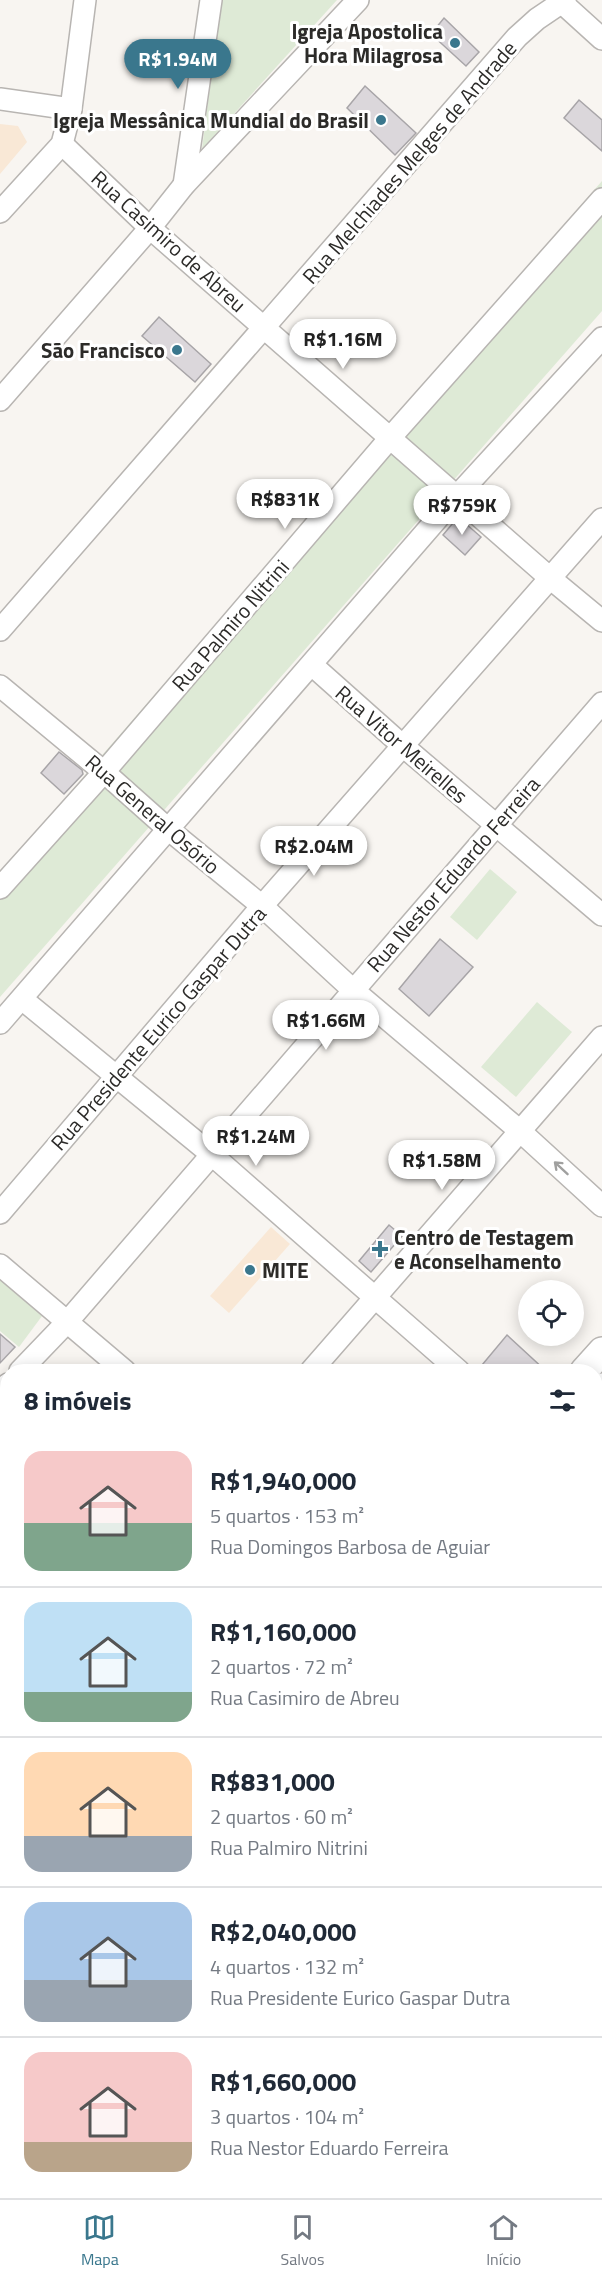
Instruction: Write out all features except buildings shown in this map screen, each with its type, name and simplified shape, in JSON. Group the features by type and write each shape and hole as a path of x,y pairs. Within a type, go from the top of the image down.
{"main road":[{"path":"590,1364 602,1351"}],"street":[{"path":"0,212 62,144 71,109 85,0"},
{"path":"184,185 212,0"},
{"path":"0,400 150,228 184,185 358,0"},
{"path":"562,1 602,39"},
{"name":"Rua Melchiades Melges de Andrade","path":"0,630 517,37 562,1"},
{"path":"0,99 71,109"},
{"name":"Rua Casimiro de Abreu","path":"62,144 150,228 602,621"},
{"name":"Rua Palmiro Nitrini","path":"0,888 104,772 390,438 602,199"},
{"path":"0,1023 457,496 602,338"},
{"name":"Rua Presidente Eurico Gaspar Dutra","path":"0,1213 262,906 602,519"},
{"name":"Rua Vitor Meirelles","path":"312,665 403,746 602,915"},
{"name":"Rua General Osório","path":"0,686 104,772 168,830 262,906 353,990 520,1131 602,1206"},
{"name":"Rua Nestor Eduardo Ferreira","path":"27,1364 68,1322 602,703"},
{"path":"22,999 211,1154 451,1364"},
{"path":"317,1364 602,1037"},
{"path":"0,1265 117,1364"}],"shaded area":[{"path":"0,124 18,126 27,142 0,174"},
{"name":"MITE","path":"271,1227 290,1244 229,1313 210,1296"}],"green space":[{"path":"221,0 337,0 202,149"},
{"path":"602,181 602,311 0,997 0,878 90,769"},
{"path":"490,869 517,892 477,940 450,917"},
{"path":"537,1002 572,1032 516,1097 481,1067"},
{"path":"0,1280 42,1316 19,1347 0,1331"}],"place":[{"name":"Igreja Apostolica Hora Milagrosa","path":"455,43"},
{"name":"Igreja Messânica Mundial do Brasil","path":"381,120"},
{"name":"São Francisco","path":"177,350"},
{"name":"Centro de Testagem e Aconselhamento","path":"380,1249"},
{"name":"MITE","path":"250,1270"}]}
